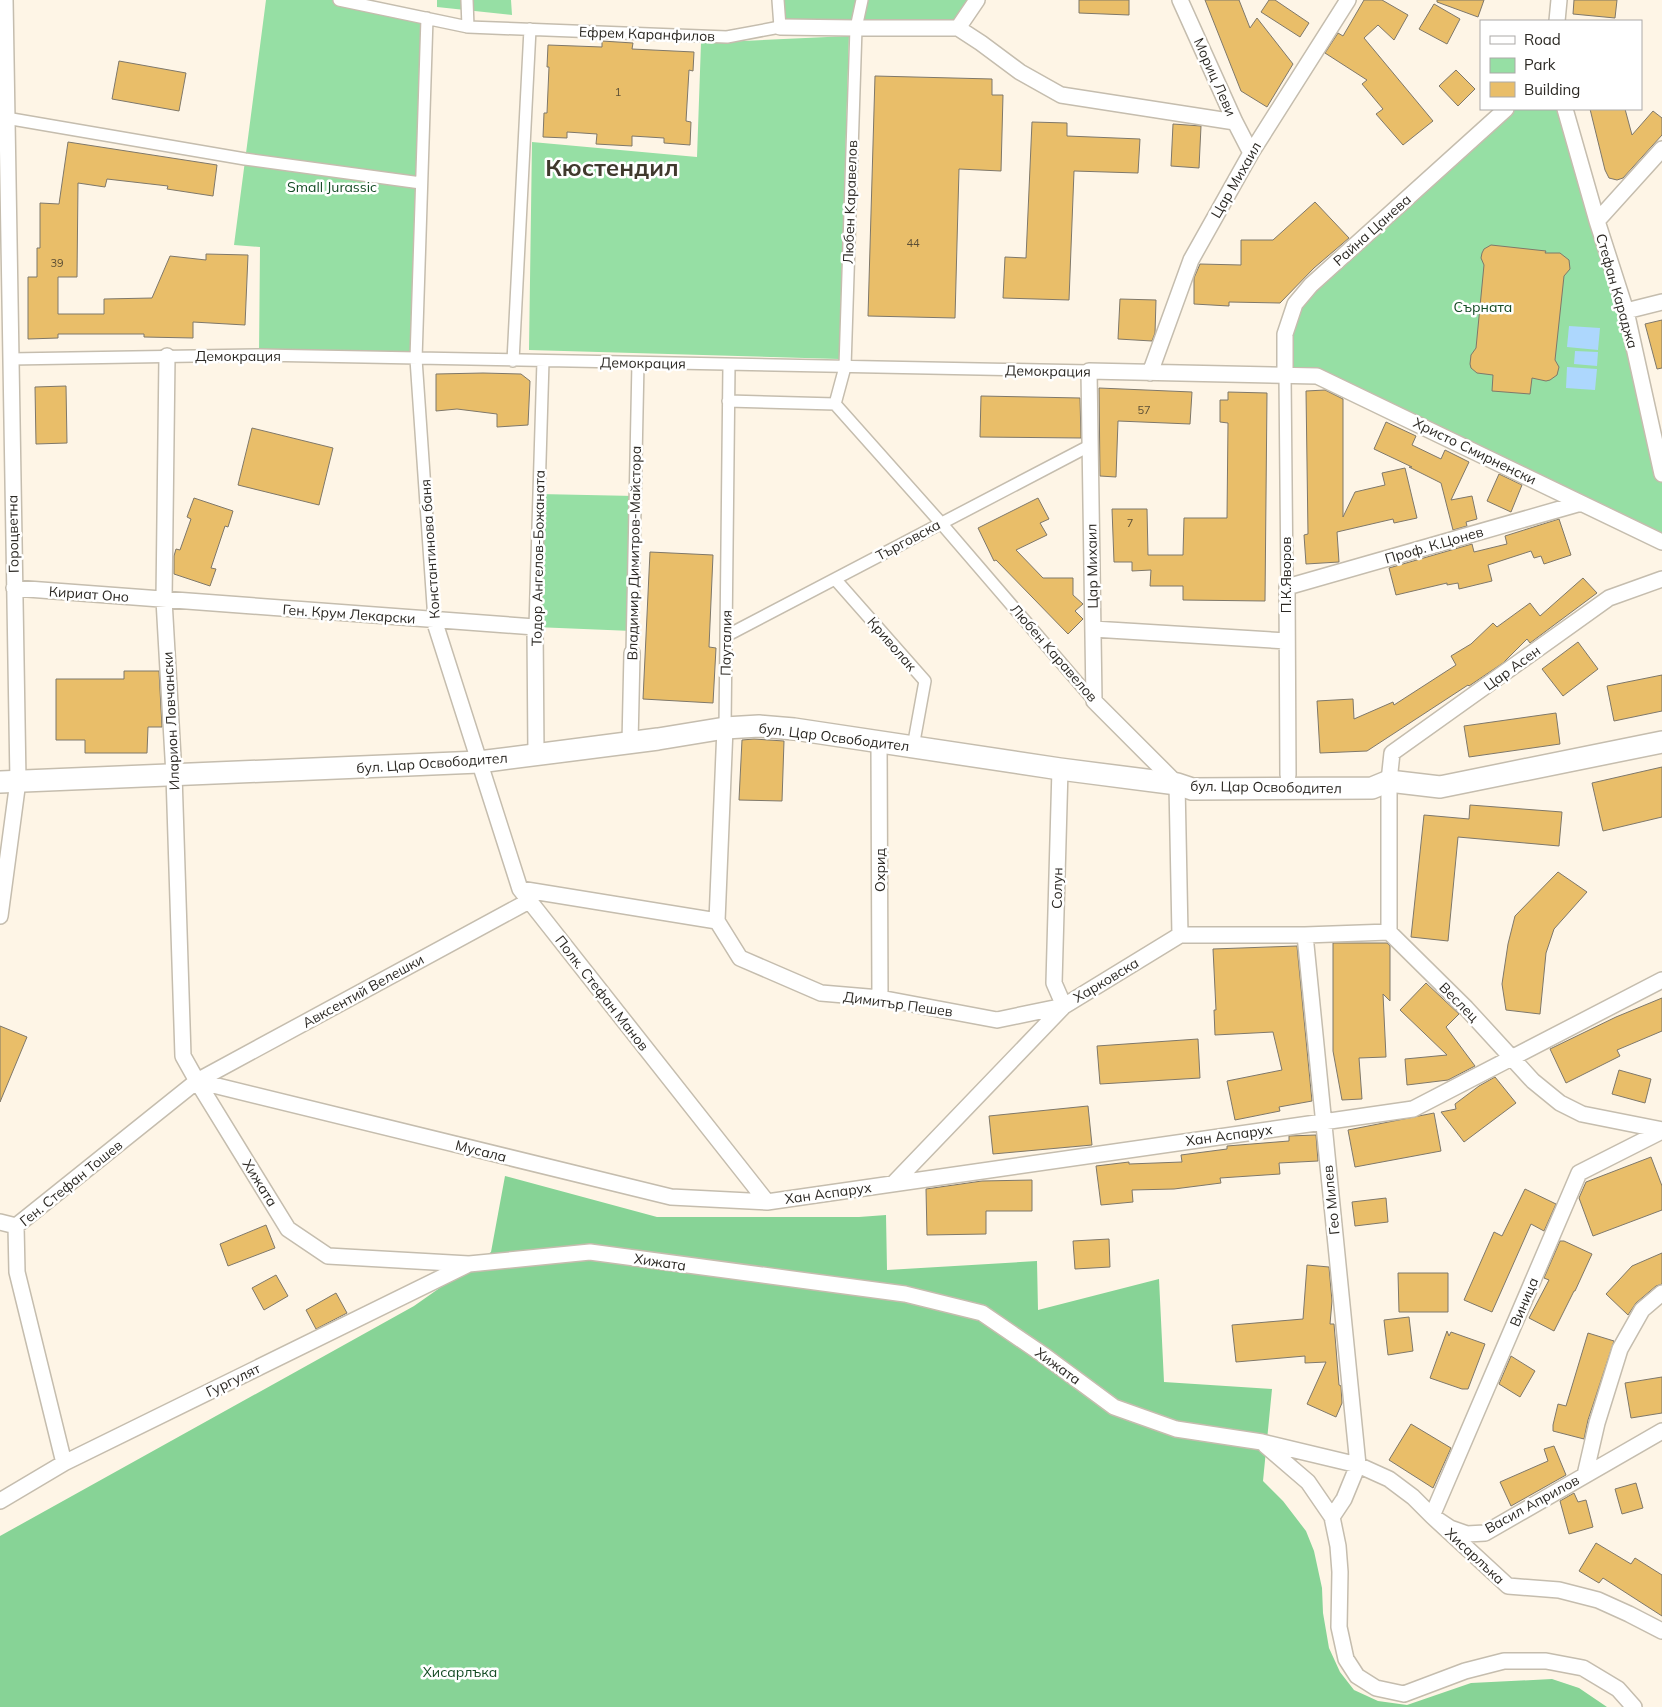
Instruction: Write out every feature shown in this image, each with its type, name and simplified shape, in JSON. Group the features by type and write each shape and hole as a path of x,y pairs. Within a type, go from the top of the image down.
{"main road":[{"name":"бул. Цар Освободител","path":"9,782 479,762 630,743 725,728 759,726 794,729 1060,769 1177,784 1192,788 1372,788 1389,781 1440,787 1662,742"},
{"path":"1177,784 1193,776 1372,774 1389,781"}],"street":[{"name":"Гороцветна","path":"0,916 9,782 14,588 5,393 4,0"},
{"name":"Ефрем Каранфилов","path":"339,0 468,27 727,37 780,26 958,28"},
{"path":"467,0 468,27"},
{"path":"778,0 780,26"},
{"name":"Любен Kаравелов","path":"862,0 856,28 844,367 835,404 941,522 1094,701 1177,784"},
{"path":"977,0 958,28 1020,72 1061,95 1235,122"},
{"name":"Мориц Леви","path":"1180,0 1235,122 1252,153"},
{"name":"Цар Михаил","path":"1150,372 1191,260 1252,153 1348,0"},
{"path":"1557,20 1559,0"},
{"name":"Константинова баня","path":"427,18 416,359 434,620 479,762"},
{"path":"513,361 530,29"},
{"name":"Райна Цанева","path":"1286,375 1285,334 1295,304 1311,285 1505,110"},
{"name":"Стефан Караджа","path":"1565,110 1597,221 1626,311 1662,474"},
{"path":"3,118 245,159 421,183"},
{"path":"1597,221 1662,149"},
{"path":"1626,311 1662,302"},
{"name":"Демокрация","path":"5,359 259,355 1286,375"},
{"name":"Иларион Ловчански","path":"167,356 164,600 174,775 183,1056 197,1082"},
{"name":"Тодор Ангелов-Божаната","path":"536,755 535,627 543,361"},
{"name":"Владимир Димитров-Майстора","path":"630,743 638,363"},
{"name":"Пауталия","path":"717,921 725,728 729,365"},
{"name":"Цар Михаил","path":"1090,372 1094,701"},
{"name":"Христо Смирненски","path":"1286,375 1317,376 1662,542"},
{"name":"П.К.Яворов","path":"1286,375 1288,775"},
{"path":"728,402 835,404"},
{"name":"Търговска","path":"726,636 1090,445"},
{"name":"Проф. К.Цонев","path":"1286,587 1581,503"},
{"name":"Криволак","path":"835,579 924,681 913,747"},
{"name":"Цар Асен","path":"1389,781 1392,753 1609,598 1662,579"},
{"name":"Кириат Оно","path":"14,588 164,600"},
{"name":"Ген. Крум Лекарски","path":"164,600 535,627"},
{"path":"1093,629 1287,641"},
{"name":"Охрид","path":"879,742 880,998"},
{"name":"Полк. Стефан Манов","path":"479,762 525,895 767,1202"},
{"name":"Солун","path":"1060,769 1054,983 1064,1006"},
{"path":"1177,784 1180,935 1305,935 1388,932 1389,781"},
{"path":"525,895 717,921"},
{"name":"Авксентий Велешки","path":"197,1082 525,895"},
{"name":"Димитър Пешев","path":"717,921 740,958 821,994 880,998 997,1020 1064,1006"},
{"name":"Веслец","path":"1388,932 1466,1008 1533,1081 1560,1103 1582,1114 1662,1131"},
{"name":"Харковска","path":"894,1183 1064,1006 1180,935"},
{"name":"Гео Милев","path":"1305,935 1358,1465"},
{"name":"Хан Аспарух","path":"767,1202 1413,1109 1662,980"},
{"name":"Мусала","path":"197,1082 671,1197 767,1202"},
{"name":"Ген. Стефан Тошев","path":"64,1463 17,1272 16,1226 197,1082"},
{"name":"Хижата","path":"197,1082 288,1229 328,1256 469,1264 590,1252 905,1294 982,1313 1045,1356 1114,1407 1176,1429"},
{"name":"Виница","path":"1432,1516 1579,1173 1662,1131"},
{"path":"0,1222 16,1226"},
{"name":"Гургулят","path":"0,1501 64,1463 469,1264"},
{"path":"1584,1475 1620,1349 1642,1310 1662,1293"},
{"name":"Васил Априлов","path":"1176,1429 1262,1442 1358,1465 1395,1484 1413,1496 1432,1516 1450,1528 1467,1534 1485,1533 1662,1431"},
{"path":"1262,1442 1308,1482 1332,1517 1338,1546 1340,1572 1340,1627 1346,1658 1357,1676 1376,1688 1404,1694 1465,1671 1504,1661 1546,1661 1583,1668 1618,1689 1634,1707"},
{"path":"1332,1517 1344,1499 1358,1465"},
{"name":"Хисарлъка","path":"1432,1516 1508,1586 1559,1590 1598,1600 1662,1631"}],"green space":[{"name":"Small Jurassic","path":"266,0 339,0 427,18 416,359 259,355 260,247 234,245"},
{"path":"437,0 511,0 512,15 437,7"},
{"path":"778,0 977,0 958,28 780,27"},
{"path":"849,36 839,359 529,350 532,142 697,157 701,43"},
{"name":"Сърната","path":"1505,110 1565,110 1662,474 1662,542 1317,376 1285,375 1295,304"},
{"path":"539,494 635,496 632,631 535,627"},
{"path":"505,1176 657,1217 859,1217 886,1215 887,1270 1037,1261 1038,1310 1159,1279 1164,1382 1272,1389 1263,1481 1283,1501 1306,1531 1314,1551 1322,1588 1323,1613 1329,1648 1340,1672 1354,1690 1378,1701 1407,1705 1471,1683 1552,1679 1579,1688 1607,1707 0,1707 0,1536 414,1306 491,1252"}],"water":[{"path":"1569,326 1600,328 1598,350 1567,347"},
{"path":"1575,351 1598,352 1597,366 1574,364"},
{"path":"1567,367 1597,369 1595,390 1566,388"}],"building":[{"path":"1079,0 1129,0 1129,15 1079,13"},
{"path":"1205,0 1239,0 1250,28 1257,18 1293,64 1267,107 1241,91"},
{"path":"1269,0 1275,0 1309,23 1300,37 1261,12"},
{"path":"1364,0 1382,0 1408,15 1394,40 1378,25 1364,38 1433,121 1403,145 1376,114 1383,109 1362,84 1367,80 1325,53 1338,33 1343,36"},
{"path":"1437,0 1484,0 1478,17 1437,2"},
{"path":"1574,0 1617,0 1615,18 1573,14"},
{"path":"1434,4 1460,19 1447,44 1419,29"},
{"path":"602,41 633,43 632,49 694,52 693,71 689,70 686,121 691,122 690,145 664,143 664,138 632,136 632,146 596,144 597,134 567,132 567,138 543,137 544,113 547,113 548,45 602,47"},
{"path":"119,61 186,73 179,111 112,99"},
{"path":"1456,70 1475,89 1458,106 1439,86"},
{"path":"875,76 992,79 992,95 1003,95 1001,171 959,169 955,318 868,316"},
{"path":"1590,110 1625,110 1632,135 1653,111 1662,118 1662,135 1623,178 1617,180 1609,178 1605,170"},
{"path":"1032,122 1067,123 1067,136 1140,139 1138,173 1074,171 1069,300 1003,298 1005,257 1026,258"},
{"path":"1173,124 1201,126 1199,168 1171,166"},
{"path":"68,142 217,165 213,196 167,189 168,186 107,179 105,187 78,183 77,277 58,277 58,314 104,314 104,299 152,298 170,256 206,260 206,254 248,255 245,325 193,322 193,338 144,337 144,334 58,334 58,338 28,339 28,277 37,277 37,248 40,248 40,203 59,204"},
{"path":"1315,202 1349,238 1314,268 1280,303 1229,302 1229,306 1194,304 1194,278 1200,264 1241,265 1241,240 1273,240"},
{"path":"1491,245 1546,251 1545,253 1560,253 1569,260 1570,269 1564,276 1555,360 1559,367 1557,375 1546,381 1532,378 1530,394 1492,391 1493,375 1477,373 1471,368 1471,355 1476,348 1484,265 1481,258 1484,249"},
{"path":"1120,299 1156,300 1155,333 1152,341 1118,339"},
{"path":"1662,320 1662,368 1657,369 1645,324"},
{"path":"436,374 521,374 530,381 528,425 497,427 497,414 457,409 436,411"},
{"path":"66,386 67,443 36,444 35,387"},
{"path":"1099,388 1192,392 1190,424 1118,421 1116,477 1100,476"},
{"path":"1325,390 1343,399 1343,517 1355,492 1385,485 1382,473 1405,468 1417,518 1394,523 1393,519 1337,532 1339,562 1306,564 1304,535 1308,534 1306,391"},
{"path":"1228,392 1267,393 1265,601 1183,600 1183,586 1150,586 1151,570 1132,571 1132,562 1114,562 1112,509 1147,509 1148,555 1183,555 1184,518 1227,518 1228,423 1220,422 1220,400 1228,400"},
{"path":"981,396 1080,398 1081,438 980,437"},
{"path":"1386,422 1416,436 1412,445 1441,459 1445,450 1469,462 1451,500 1472,496 1477,519 1466,522 1467,526 1453,530 1441,483 1374,449"},
{"path":"252,428 333,448 319,505 238,485"},
{"path":"1499,474 1522,485 1511,512 1487,501"},
{"path":"194,498 233,511 228,527 225,526 211,568 216,569 210,586 174,574 174,556 176,549 180,550 191,519 187,517"},
{"path":"1038,498 1049,519 1040,523 1047,535 1016,550 1043,578 1073,578 1073,595 1083,604 1075,611 1083,619 1068,634 996,560 994,561 978,528"},
{"path":"1559,519 1571,555 1544,564 1541,556 1534,558 1531,551 1488,565 1492,581 1459,589 1458,583 1447,585 1447,583 1396,595 1389,568 1472,544 1474,552 1507,544 1505,536"},
{"path":"650,552 713,555 709,647 716,648 713,703 643,699"},
{"path":"1583,578 1597,593 1530,643 1527,639 1503,663 1469,686 1367,751 1320,753 1317,701 1353,699 1354,719 1393,702 1394,705 1456,665 1451,656 1471,644 1493,623 1497,627 1530,603 1540,616"},
{"path":"1578,642 1598,669 1563,696 1542,669"},
{"path":"124,671 159,671 162,727 148,727 147,753 85,753 85,740 56,740 56,679 124,679"},
{"path":"1662,675 1662,711 1614,721 1607,686"},
{"path":"1556,713 1560,744 1469,757 1464,726"},
{"path":"742,740 784,741 782,801 739,800"},
{"path":"1662,767 1662,817 1603,831 1592,783"},
{"path":"1470,805 1562,812 1559,846 1458,837 1448,941 1411,937 1424,815 1469,819"},
{"path":"1558,872 1587,892 1554,929 1546,953 1540,1014 1506,1010 1502,984 1508,944 1515,916"},
{"path":"1333,943 1387,943 1390,946 1390,1001 1383,994 1386,1057 1359,1058 1362,1099 1342,1100 1333,1051"},
{"path":"1297,946 1312,1101 1279,1107 1280,1111 1235,1120 1227,1081 1282,1070 1273,1032 1215,1035 1214,1010 1216,1010 1213,949"},
{"path":"1426,983 1459,1014 1446,1027 1475,1066 1448,1080 1407,1085 1405,1059 1447,1055 1400,1010"},
{"path":"1662,998 1662,1031 1617,1050 1620,1056 1566,1083 1550,1049 1616,1017"},
{"path":"0,1026 27,1037 0,1102"},
{"path":"1198,1039 1200,1078 1100,1084 1097,1046"},
{"path":"1619,1070 1651,1079 1645,1103 1612,1094"},
{"path":"1495,1077 1516,1103 1464,1142 1441,1112 1456,1109 1455,1104"},
{"path":"1088,1106 1092,1145 993,1154 989,1116"},
{"path":"1434,1113 1441,1151 1355,1167 1348,1130"},
{"path":"1316,1135 1318,1161 1279,1163 1280,1174 1220,1178 1221,1183 1174,1189 1132,1190 1133,1202 1101,1205 1096,1166 1129,1162 1129,1164 1182,1162 1181,1155 1227,1149 1227,1146 1289,1141 1289,1136"},
{"path":"1651,1157 1662,1186 1662,1210 1593,1236 1579,1198 1586,1182"},
{"path":"1032,1180 1032,1211 986,1211 986,1234 927,1235 926,1189 982,1181"},
{"path":"1525,1189 1556,1204 1544,1231 1531,1224 1492,1312 1464,1300 1494,1232 1502,1236"},
{"path":"1386,1198 1388,1222 1355,1226 1352,1202"},
{"path":"266,1225 275,1248 228,1266 220,1244"},
{"path":"1109,1239 1110,1267 1075,1269 1073,1241"},
{"path":"1560,1241 1564,1241 1592,1254 1554,1331 1529,1318 1549,1280 1544,1278"},
{"path":"1662,1253 1662,1284 1656,1286 1636,1303 1628,1315 1606,1294 1632,1266"},
{"path":"1307,1265 1329,1267 1332,1301 1330,1324 1334,1324 1342,1403 1336,1417 1307,1404 1326,1362 1305,1363 1305,1356 1236,1362 1232,1325 1303,1319"},
{"path":"1398,1273 1448,1273 1448,1312 1399,1312"},
{"path":"276,1275 288,1296 264,1310 252,1288"},
{"path":"336,1293 347,1313 316,1329 306,1310"},
{"path":"1409,1317 1413,1351 1388,1355 1384,1320"},
{"path":"1447,1331 1449,1336 1451,1332 1485,1344 1468,1389 1462,1389 1430,1378"},
{"path":"1588,1333 1614,1341 1588,1420 1584,1439 1553,1431 1553,1425 1558,1404 1566,1406"},
{"path":"1511,1356 1535,1371 1520,1397 1499,1384"},
{"path":"1662,1377 1662,1413 1631,1418 1625,1383"},
{"path":"1411,1424 1451,1448 1433,1488 1389,1460"},
{"path":"1554,1446 1566,1475 1511,1506 1500,1482 1548,1461 1544,1449"},
{"path":"1636,1483 1643,1508 1622,1514 1615,1489"},
{"path":"1574,1493 1578,1502 1586,1500 1593,1527 1569,1534 1560,1501"},
{"path":"1596,1543 1631,1564 1635,1558 1662,1575 1662,1616 1603,1578 1599,1583 1579,1571"}],"district":[{"name":"Кюстендил","path":"612,167"}]}
